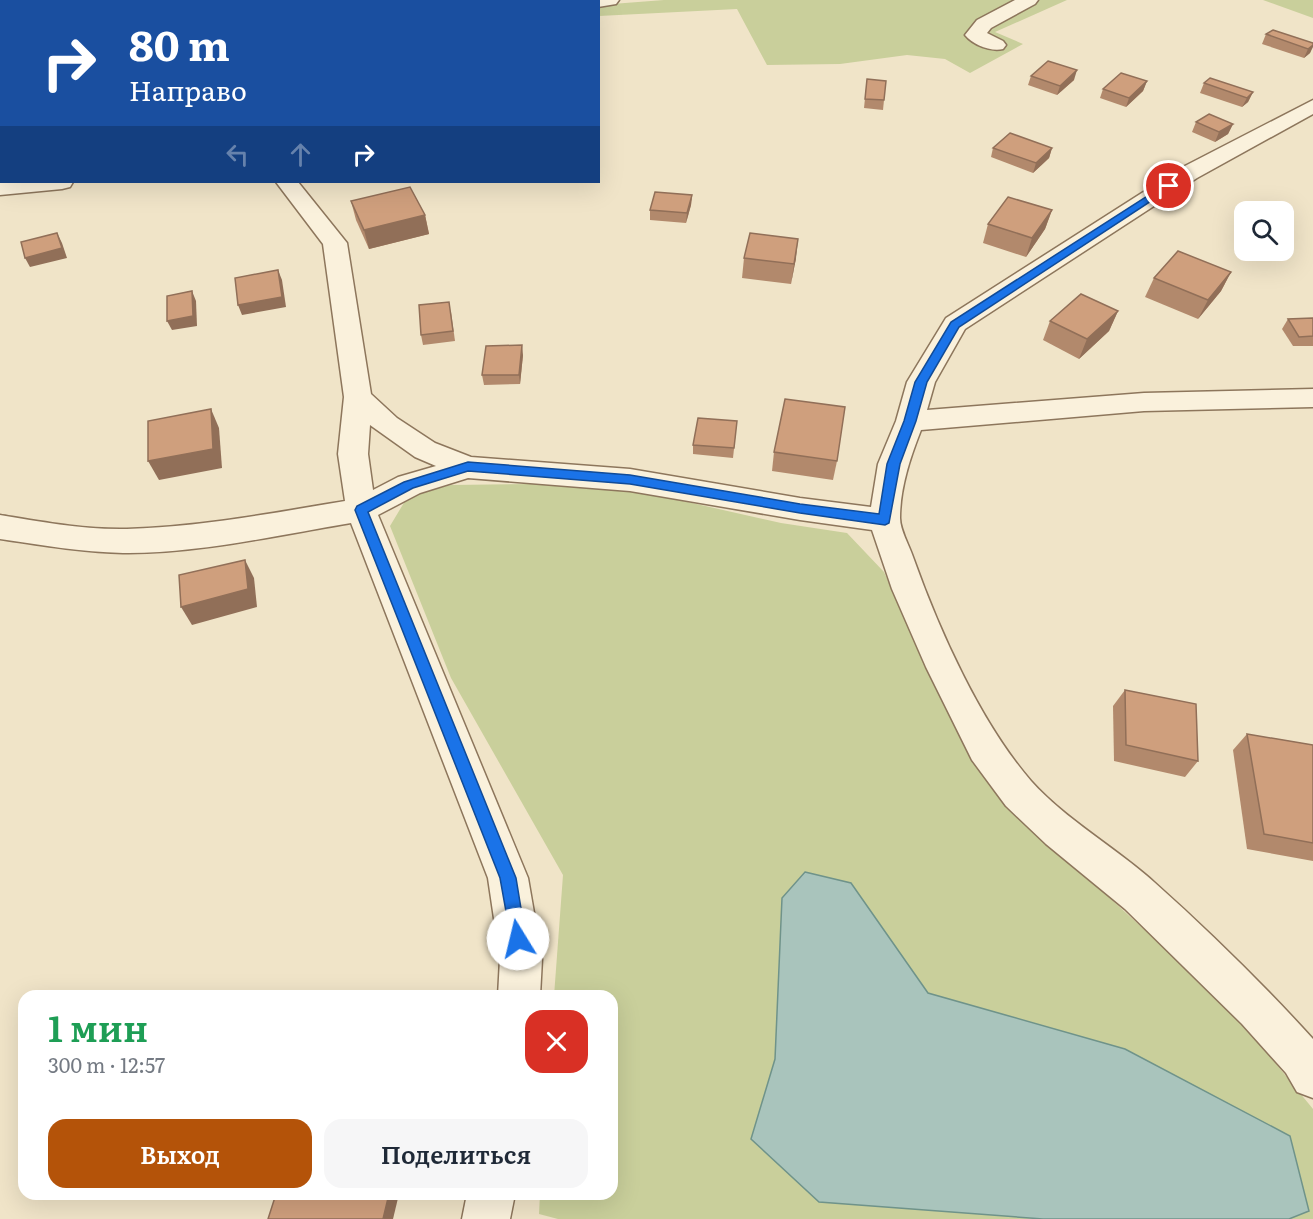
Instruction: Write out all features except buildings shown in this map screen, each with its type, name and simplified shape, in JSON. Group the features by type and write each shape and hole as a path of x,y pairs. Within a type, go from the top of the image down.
{"street":[{"path":"996,45 975,35 984,24 1029,0"},
{"path":"1313,106 1189,173 955,324 921,382 910,421 893,464 885,520 908,589 944,667 986,749 1019,794 1060,831 1139,895 1257,1009 1301,1058 1313,1076"},
{"path":"0,189 53,183"},
{"path":"288,183 334,243 358,397 353,454 361,510 508,878 521,959 519,990"},
{"path":"358,397 387,425 425,450 468,467 630,480 800,509 885,520"},
{"path":"910,421 1144,402 1313,398"},
{"path":"0,527 74,539 126,541 254,528 361,510 409,485 468,467"},
{"path":"486,1219 490,1200"}],"green space":[{"path":"664,0 1067,0 995,32 1023,44 970,73 945,59 907,55 840,64 767,65 737,9 600,16 600,5"},
{"path":"1263,0 1313,0 1313,18"},
{"path":"534,484 643,492 781,523 847,533 884,572 913,635 1089,879 1232,1010 1313,1109 1313,1219 558,1219 539,1214 540,1200 618,1200 618,990 554,990 563,875 451,678 390,526 408,496 451,485"}],"water":[{"path":"805,872 851,883 928,993 1125,1049 1290,1136 1309,1211 1289,1219 1043,1219 819,1202 751,1139 775,1059 782,898"}],"route":[{"path":"518,939 508,878 361,510 409,485 468,467 630,480 800,509 885,520 893,464 910,421 921,382 955,324 1169,186"}]}
